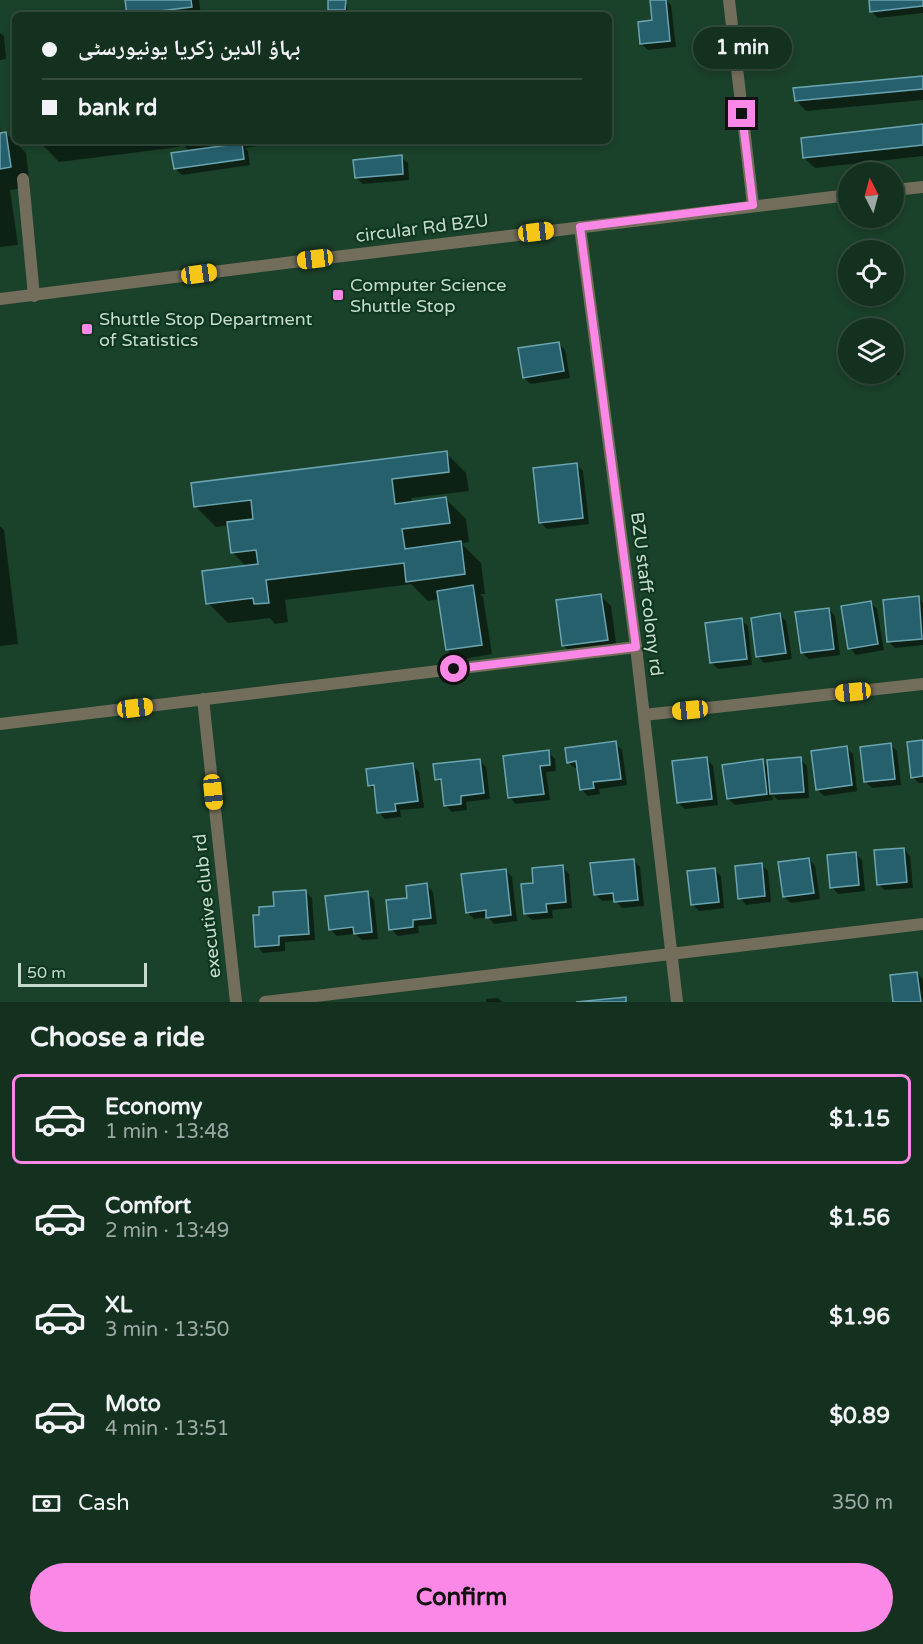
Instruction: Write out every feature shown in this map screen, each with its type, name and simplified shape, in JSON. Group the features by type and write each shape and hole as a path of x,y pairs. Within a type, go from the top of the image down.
{"street":[{"path":"729,0 753,205"},
{"path":"23,179 34,296"},
{"path":"904,189 923,187"},
{"name":"circular Rd BZU","path":"0,300 838,196"},
{"name":"BZU staff colony rd","path":"580,227 636,647 677,1002"},
{"path":"0,724 636,647"},
{"path":"644,715 923,684"},
{"name":"executive club rd","path":"203,699 236,1002"},
{"path":"265,1002 923,924"}],"building":[{"path":"125,0 191,0 192,7 151,12 127,12"},
{"path":"328,0 346,0 345,10 328,10"},
{"path":"650,0 666,0 670,41 640,44 638,22 652,20"},
{"path":"869,0 923,0 923,6 870,12"},
{"path":"923,76 923,89 795,101 793,88"},
{"path":"923,124 923,145 803,158 801,138"},
{"path":"6,132 11,167 0,169 0,133"},
{"path":"242,144 244,159 174,169 171,153"},
{"path":"402,155 403,174 355,178 353,160"},
{"path":"559,342 564,371 523,378 518,348"},
{"path":"447,451 449,472 392,479 395,504 446,497 450,523 402,529 405,549 461,541 465,574 406,582 404,563 266,580 269,603 254,604 253,598 206,604 202,571 258,564 256,550 231,553 227,522 253,519 251,500 194,507 191,483"},
{"path":"577,463 583,518 539,523 533,468"},
{"path":"473,585 482,645 446,650 437,591"},
{"path":"601,594 608,640 562,646 556,600"},
{"path":"919,596 922,639 887,642 883,600"},
{"path":"871,601 878,644 848,649 841,606"},
{"path":"829,608 834,649 801,653 795,612"},
{"path":"780,613 786,653 756,657 751,618"},
{"path":"742,618 747,659 710,663 705,623"},
{"path":"923,740 923,776 911,778 907,742"},
{"path":"616,741 621,779 593,782 594,788 580,790 576,761 567,763 565,748"},
{"path":"891,743 895,779 864,782 860,747"},
{"path":"847,746 852,785 816,790 811,751"},
{"path":"549,750 550,765 540,766 544,794 508,798 503,756"},
{"path":"707,757 712,799 677,803 672,761"},
{"path":"801,757 804,792 770,794 767,760"},
{"path":"480,759 484,793 461,796 461,804 444,806 441,779 435,780 433,764"},
{"path":"763,759 767,794 727,799 722,765"},
{"path":"413,763 418,801 395,804 396,811 377,813 374,785 368,786 366,769"},
{"path":"904,848 907,882 877,885 874,850"},
{"path":"856,852 859,885 830,888 827,855"},
{"path":"809,858 814,893 783,897 778,862"},
{"path":"634,859 638,900 614,902 613,893 594,895 590,863"},
{"path":"762,863 765,896 738,899 735,866"},
{"path":"563,865 566,902 546,904 547,912 524,914 521,884 533,883 532,868"},
{"path":"715,868 719,902 691,905 687,871"},
{"path":"506,869 511,915 486,918 486,910 466,913 461,874"},
{"path":"427,883 431,918 413,920 413,927 389,930 386,900 407,898 406,886"},
{"path":"306,890 309,934 279,936 279,945 255,947 253,915 259,915 259,907 274,906 273,892"},
{"path":"368,891 372,932 354,934 353,927 329,930 325,896"},
{"path":"917,972 921,1002 893,1002 890,975"},
{"path":"626,997 626,1002 576,1002"}],"place":[{"name":"Computer Science Shuttle Stop","path":"338,295"},
{"name":"Shuttle Stop Department of Statistics","path":"87,329"}],"route":[{"path":"454,669 636,647 580,227 753,205 742,114"}]}
